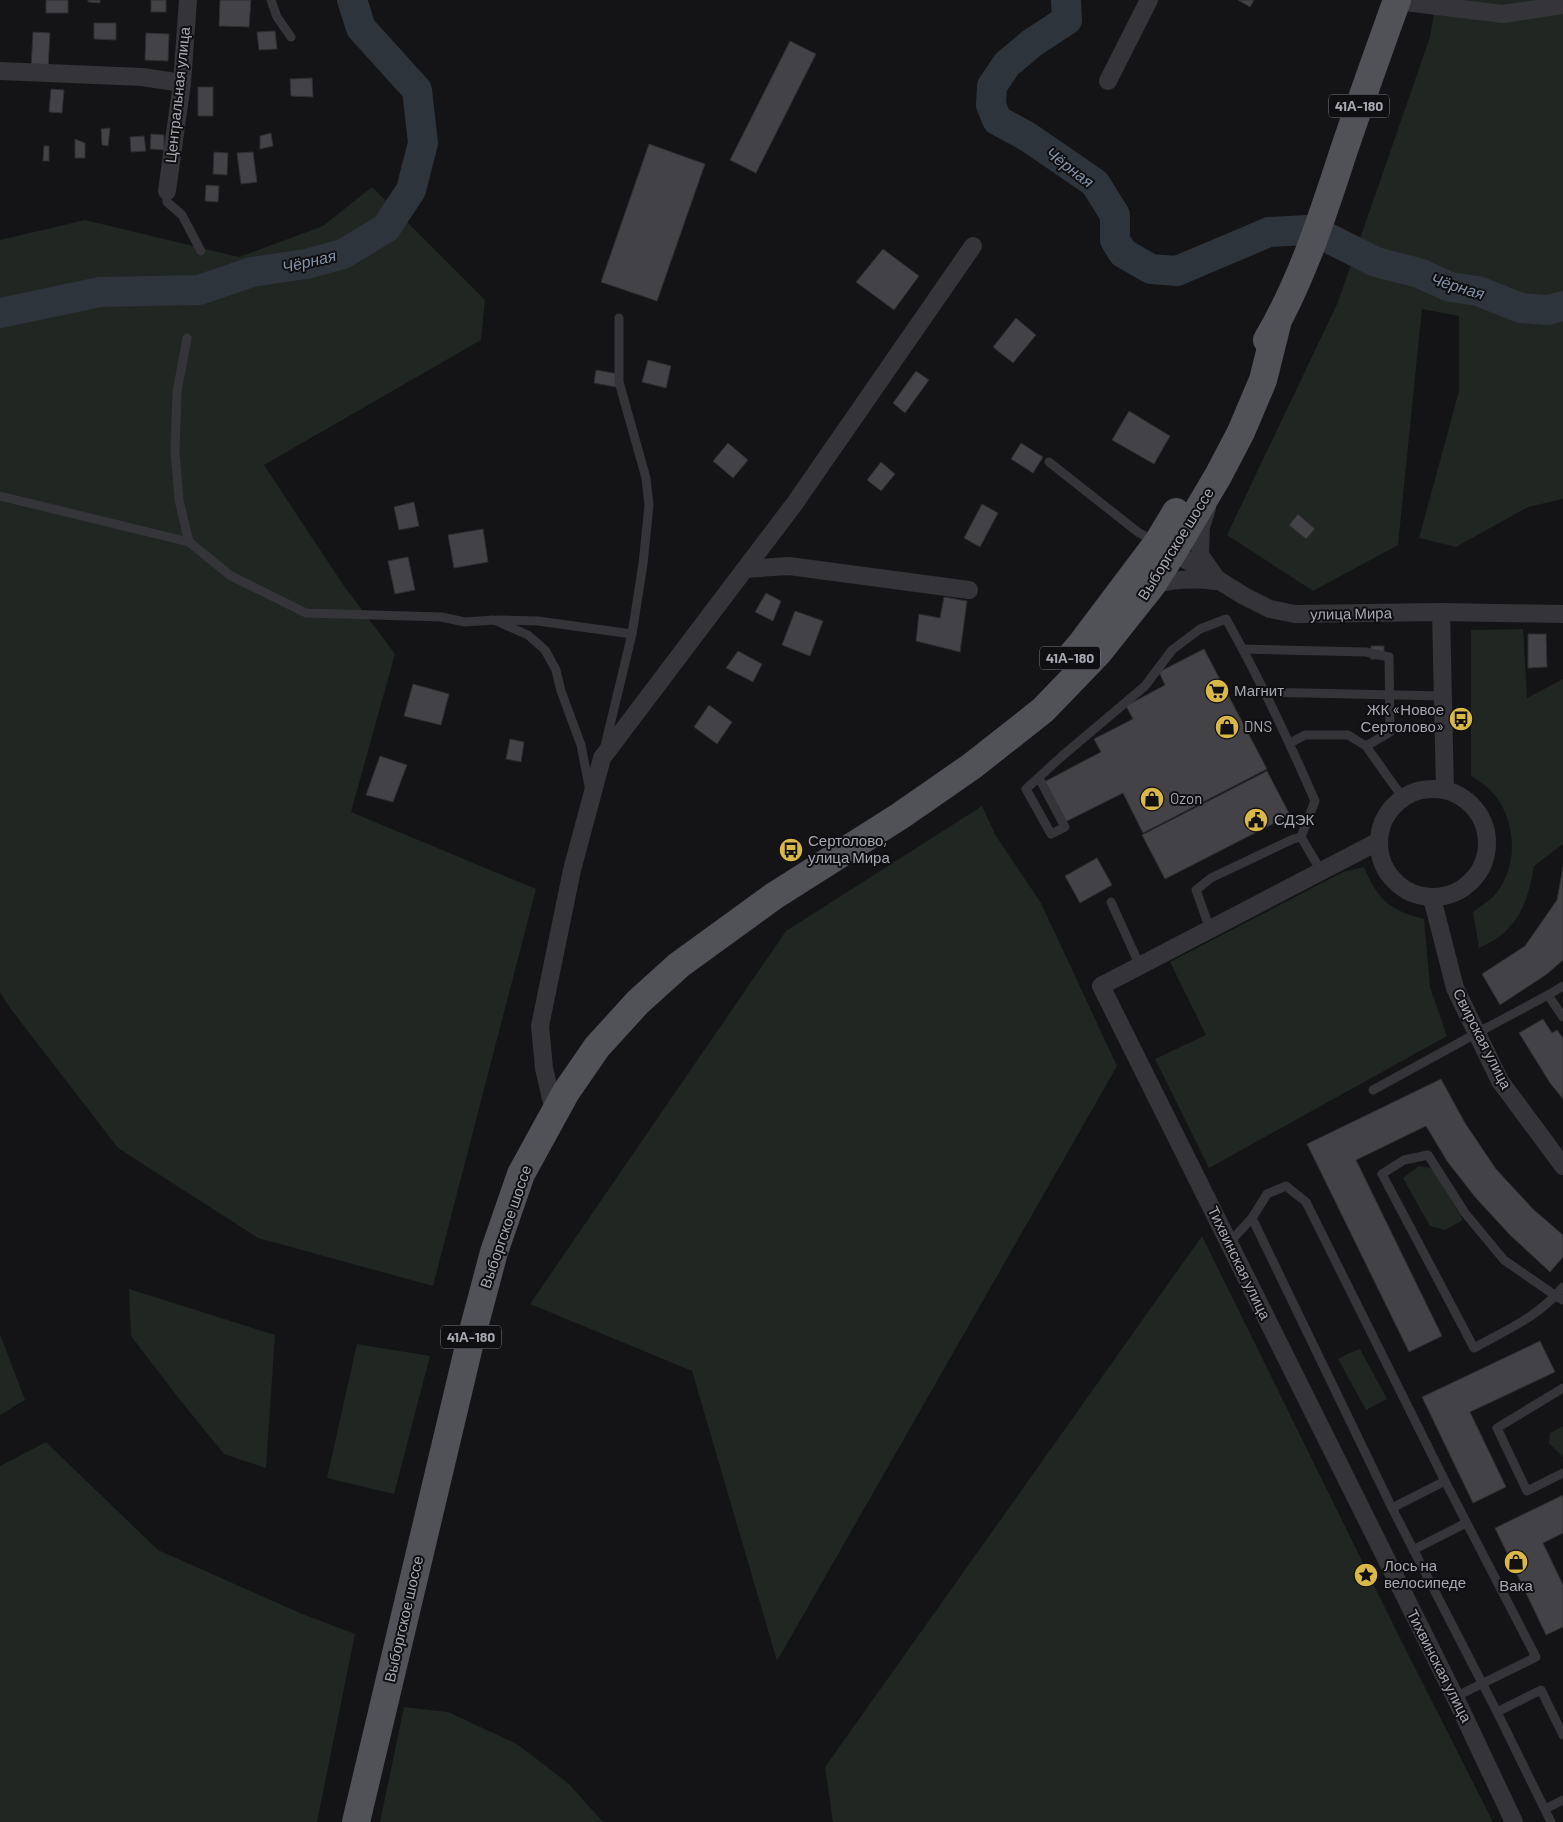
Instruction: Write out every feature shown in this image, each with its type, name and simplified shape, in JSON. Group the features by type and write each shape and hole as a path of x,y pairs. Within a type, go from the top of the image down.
{"main road":[{"name":"Выборгское шоссе","path":"356,1822 469,1346 492,1262 521,1174 554,1112 597,1047 638,1002 678,965 774,896 900,816 972,766 1050,703 1098,653 1152,585 1166,547 1198,474 1249,371 1277,324 1301,270 1324,212 1366,85 1397,0"},
{"name":"Выборгское шоссе","path":"972,766 1166,547 1218,476 1241,432 1263,380 1277,324"}],"street":[{"name":"Центральная улица","path":"167,191 182,83 188,0"},
{"path":"1108,81 1149,0"},
{"path":"1397,0 1503,14 1563,5"},
{"path":"0,71 142,77 182,83"},
{"path":"554,1112 544,1068 540,1026 572,870 602,758 794,503 973,246"},
{"path":"1218,476 1201,528 1200,555 1218,582"},
{"name":"улица Мира","path":"1166,547 1218,582 1270,610 1295,614 1441,612 1563,614"},
{"path":"745,569 789,566 969,590"},
{"path":"1152,585 1172,580 1193,578 1218,582"},
{"path":"1441,612 1445,790"},
{"path":"1430,789 1445,790 1466,799 1476,810 1481,816 1488,838 1485,861 1474,880 1454,893 1432,898 1411,893 1394,880 1382,862 1379,841 1382,824 1391,810 1403,798 1416,792 1430,789"},
{"name":"Тихвинская улица","path":"1379,841 1101,986 1455,1697 1514,1822"},
{"name":"Свирская улица","path":"1432,898 1455,988 1500,1081 1563,1166"}],"lane":[{"path":"271,0 277,17 291,37"},
{"path":"167,191 167,202 182,215 201,251"},
{"path":"602,758 632,634 643,564 649,506 646,478 619,382 619,318"},
{"path":"187,338 177,392 175,451 180,500 189,542"},
{"path":"1049,462 1139,532 1166,547"},
{"path":"0,496 189,542 231,576 306,613 441,617 465,622 494,620 538,621 632,634"},
{"path":"1039,778 1065,827 1051,834 1026,789 1145,686 1172,650 1200,629 1226,619 1290,743 1315,801 1301,837 1211,878 1196,890 1210,929"},
{"path":"494,620 528,635 545,650 556,670 561,691 581,746 586,778 592,797"},
{"path":"1243,649 1366,652 1389,657 1390,732 1366,746"},
{"path":"1264,692 1443,696"},
{"path":"1290,743 1305,735 1348,735 1366,746 1403,798"},
{"path":"1301,837 1321,871"},
{"path":"1111,902 1140,966"},
{"path":"1372,1090 1563,986"},
{"path":"1548,994 1563,1017"},
{"path":"1563,1287 1559,1298 1536,1314 1474,1348 1382,1174 1404,1160 1428,1155 1465,1213 1504,1260 1559,1298 1563,1307"},
{"path":"1229,1243 1252,1218 1267,1194 1286,1186 1306,1202 1466,1523 1536,1656 1455,1697"},
{"path":"1252,1218 1392,1508 1497,1712 1551,1822"},
{"path":"1563,1388 1497,1428 1527,1491 1563,1473"},
{"path":"1392,1508 1445,1481"},
{"path":"1413,1550 1466,1523"},
{"path":"1497,1712 1541,1690 1563,1735"},
{"path":"1545,1809 1563,1800"}],"shaded area":[{"path":"1436,0 1563,0 1563,499 1528,507 1456,547 1419,538 1459,391 1459,316 1422,309 1398,545 1313,591 1227,535 1338,302 1430,37"},
{"path":"372,187 485,300 481,340 264,465 344,586 395,654 351,812 536,889 433,1286 258,1238 118,1148 10,1008 0,992 0,240 85,220 239,257 323,226"},
{"path":"1523,629 1527,698 1563,679 1563,844 1534,866 1524,905 1514,922 1498,938 1479,948 1473,912 1492,898 1501,886 1511,858 1512,843 1506,814 1499,801 1487,787 1471,776 1471,630"},
{"path":"982,806 996,836 1041,903 1117,1066 777,1661 692,1371 530,1304 786,931"},
{"path":"1364,867 1374,888 1386,902 1402,912 1424,919 1430,987 1447,1036 1209,1168 1155,1059 1206,1035 1170,962 1343,872"},
{"path":"1419,1166 1432,1168 1463,1220 1445,1230 1430,1226 1403,1178"},
{"path":"1202,1236 1493,1822 833,1822 825,1767"},
{"path":"129,1289 275,1335 266,1468 224,1454 131,1336"},
{"path":"0,1334 25,1400 0,1415"},
{"path":"357,1344 430,1356 394,1494 327,1478"},
{"path":"1360,1349 1387,1399 1366,1410 1338,1359"},
{"path":"1563,1426 1563,1457 1549,1443 1550,1433"},
{"path":"46,1442 158,1550 300,1613 355,1634 317,1822 0,1822 0,1466"},
{"path":"404,1707 448,1712 517,1744 569,1784 603,1822 380,1822"}],"building":[{"path":"46,0 68,0 68,13 46,13"},
{"path":"88,0 100,0 100,3 88,2"},
{"path":"151,0 166,0 166,12 151,12"},
{"path":"220,0 251,0 249,27 219,26"},
{"path":"1238,0 1254,0 1250,7"},
{"path":"94,23 116,23 116,40 94,39"},
{"path":"275,31 277,49 259,50 257,32"},
{"path":"33,32 50,33 48,69 31,68"},
{"path":"146,33 169,34 168,61 145,60"},
{"path":"790,41 816,54 756,173 730,160"},
{"path":"312,78 313,97 291,96 290,79"},
{"path":"198,87 213,87 213,116 198,116"},
{"path":"51,89 64,90 62,113 49,112"},
{"path":"110,128 108,146 102,145 101,129"},
{"path":"271,133 273,146 260,149 260,136"},
{"path":"151,134 164,135 164,150 150,149"},
{"path":"144,136 146,151 131,152 130,137"},
{"path":"75,139 85,143 85,158 75,158"},
{"path":"649,144 705,164 657,301 601,282"},
{"path":"44,146 49,146 49,161 43,161"},
{"path":"214,152 228,153 227,175 213,174"},
{"path":"253,152 257,182 241,184 237,153"},
{"path":"206,185 219,186 218,202 205,201"},
{"path":"883,249 919,276 894,310 856,282"},
{"path":"1016,318 1036,335 1013,363 993,347"},
{"path":"648,360 671,366 666,388 642,382"},
{"path":"596,370 618,374 616,387 594,383"},
{"path":"916,371 929,380 905,413 893,403"},
{"path":"1129,411 1170,436 1154,464 1112,440"},
{"path":"728,443 748,460 733,478 713,461"},
{"path":"1021,443 1043,457 1033,473 1011,459"},
{"path":"881,462 895,474 881,491 867,480"},
{"path":"414,502 419,526 399,530 394,507"},
{"path":"982,504 998,513 980,547 964,538"},
{"path":"1298,514 1315,529 1306,539 1289,525"},
{"path":"483,529 488,562 454,568 448,535"},
{"path":"408,557 415,590 395,594 388,561"},
{"path":"766,593 781,601 773,621 755,612"},
{"path":"944,597 967,601 960,652 916,641 919,614 940,618"},
{"path":"795,611 823,621 810,656 782,645"},
{"path":"1528,634 1546,634 1547,667 1528,668"},
{"path":"1371,646 1384,646 1384,659 1371,659"},
{"path":"1204,649 1267,769 1143,833 1123,793 1065,822 1044,782 1101,752 1094,739 1133,719 1126,706 1165,685 1159,672"},
{"path":"738,651 762,664 753,682 726,668"},
{"path":"413,684 449,694 441,725 404,716"},
{"path":"709,705 732,722 717,744 694,727"},
{"path":"510,739 524,742 521,762 506,759"},
{"path":"380,756 407,765 393,802 366,795"},
{"path":"1267,771 1290,815 1165,879 1142,835"},
{"path":"1097,858 1112,885 1080,903 1065,876"},
{"path":"1563,867 1563,960 1547,974 1500,1005 1482,974 1525,946 1557,900"},
{"path":"1543,1019 1552,1033 1557,1030 1563,1038 1563,1099 1550,1083 1519,1033"},
{"path":"1441,1079 1465,1123 1496,1169 1533,1209 1563,1235 1563,1257 1550,1272 1510,1235 1475,1197 1447,1161 1426,1126 1356,1160 1442,1336 1409,1352 1307,1144"},
{"path":"1540,1341 1555,1372 1470,1412 1506,1487 1473,1503 1422,1397"},
{"path":"1563,1495 1563,1533 1543,1543 1563,1585 1563,1627 1546,1635 1495,1528"}],"waterway":[{"name":"Чёрная","path":"0,313 100,292 199,290 252,272 306,264 343,254 386,228 411,190 423,143 417,90 361,28 352,0"},
{"name":"Чёрная","path":"1066,0 1067,20 1032,43 1007,64 992,86 991,105 997,120 1028,137 1095,183 1115,215 1115,240 1123,253 1151,269 1177,271 1269,232 1307,230"},
{"name":"Чёрная","path":"1328,238 1376,262 1419,273 1450,287 1478,291 1521,308 1548,310 1563,306"}],"place":[{"name":"Магнит","path":"1217,691"},
{"name":"ЖК «Новое Сертолово»","path":"1461,719"},
{"name":"DNS","path":"1227,727"},
{"name":"Ozon","path":"1152,799"},
{"name":"СДЭК","path":"1256,820"},
{"name":"Сертолово, улица Мира","path":"791,850"},
{"name":"Вака","path":"1516,1562"},
{"name":"Лось на велосипеде","path":"1366,1575"}]}
